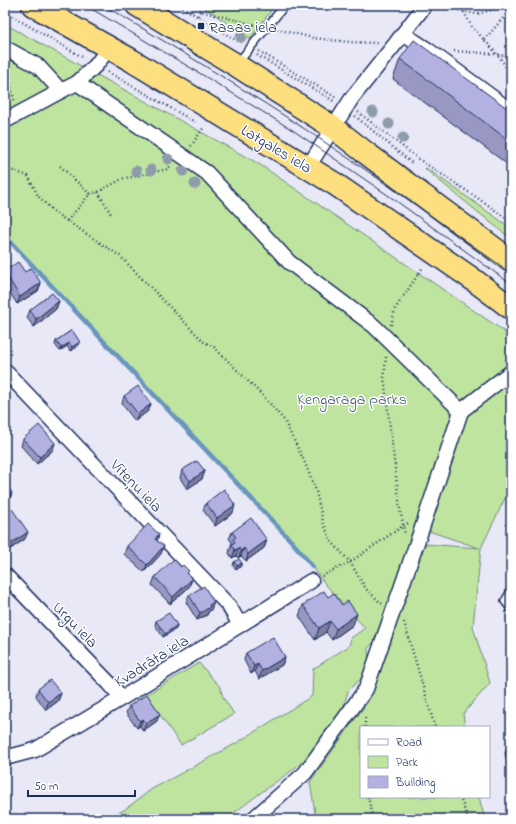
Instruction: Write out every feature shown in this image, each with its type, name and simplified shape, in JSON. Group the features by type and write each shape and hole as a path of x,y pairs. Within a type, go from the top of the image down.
{"highway":[{"name":"Latgales iela","path":"33,5 102,56 131,60 343,189 471,278 511,308"},
{"path":"137,5 236,65 334,128 511,261"}],"street":[{"path":"308,167 352,98 400,39 425,5"},
{"path":"400,39 428,50 511,111"},
{"path":"5,48 38,66 61,90"},
{"path":"11,118 61,90 77,83 102,56"},
{"path":"77,83 207,173 289,262 374,326 461,410"},
{"name":"Vīteņu iela","path":"5,371 229,606 240,625"},
{"path":"253,819 305,773 366,689 412,559 461,410 511,372"},
{"name":"Urgu iela","path":"5,574 110,683 122,698"},
{"name":"Kvadrāta iela","path":"5,758 35,750 311,581"}],"lane":[{"path":"236,65 285,5"},
{"path":"511,591 505,601 511,609"}],"path":[{"path":"198,16 201,5"},
{"path":"436,5 477,14 509,5"},
{"path":"460,5 472,27 496,54 511,75"},
{"path":"484,40 511,9"},
{"path":"200,11 313,38 349,42 400,39"},
{"path":"5,12 102,56 204,127"},
{"path":"428,50 496,54 511,57"},
{"path":"5,62 11,118"},
{"path":"357,110 420,160 511,222"},
{"path":"376,138 381,129"},
{"path":"60,166 90,194"},
{"path":"5,168 28,176 38,196 55,213 120,256 204,342 214,347 270,403 284,420 305,463 316,491 323,522 331,541 350,562 366,589 392,614"},
{"path":"67,221 90,194 98,192 124,178 133,177"},
{"path":"98,192 110,214"},
{"path":"412,559 403,526 384,378 387,340 395,309 424,264"},
{"path":"311,581 350,562 403,526 428,512"},
{"path":"397,601 435,726"},
{"path":"368,798 372,819"},
{"path":"460,798 468,819"}],"green space":[{"path":"201,5 275,5 250,39"},
{"name":"Ķengaraga parks","path":"5,24 259,164 511,336 511,486 481,548 473,627 490,683 463,714 465,726 360,726 360,798 479,798 485,819 316,819 310,782 369,700 424,544 479,548 414,526 378,638 368,648 369,671 348,691 343,708 314,752 290,772 230,816 229,819 105,819 124,810 152,789 235,744 312,696 313,669 349,646 351,638 365,628 325,584 293,543 5,236"},
{"path":"426,168 511,228 511,239 425,169"},
{"path":"199,663 220,687 223,697 234,714 181,745 146,695"}],"building":[{"path":"414,40 511,111 511,142 400,59"},
{"path":"18,262 25,272 31,268 41,283 20,297 5,273 5,271"},
{"path":"52,293 59,301 36,319 30,310"},
{"path":"72,330 80,342 72,347 69,343 61,348 56,341"},
{"path":"138,386 151,404 138,414 124,396"},
{"path":"39,425 55,443 40,457 23,439"},
{"path":"197,461 205,471 190,481 182,470"},
{"path":"5,483 12,493 5,498"},
{"path":"224,489 235,505 217,518 206,503"},
{"path":"12,509 28,532 9,545 5,539 5,514"},
{"path":"251,518 267,540 248,554 244,548 241,551 239,548 235,550 231,545 235,542 233,539 236,537 232,532"},
{"path":"148,524 159,534 155,539 164,546 147,565 127,546"},
{"path":"174,559 181,567 183,565 189,571 187,573 192,579 173,597 155,577"},
{"path":"239,559 242,563 237,566 234,562"},
{"path":"204,586 214,602 209,605 210,607 200,613 189,595"},
{"path":"324,591 328,597 334,593 342,605 348,601 357,614 336,629 330,621 319,628 303,605"},
{"path":"169,613 177,625 165,634 156,621"},
{"path":"273,637 285,657 262,671 258,664 254,666 246,653"},
{"path":"50,680 61,693 48,702 38,689"},
{"path":"147,694 160,714 146,723 143,719 140,721 129,706"},
{"path":"511,744 511,761 508,745"}],"waterway":[{"path":"5,236 293,543 313,567"}],"tram line":[{"path":"85,5 294,131 395,200 511,284"},
{"path":"103,5 212,70 320,139 392,188 511,273"}],"place":[{"name":"Rasas iela","path":"201,26"}]}
